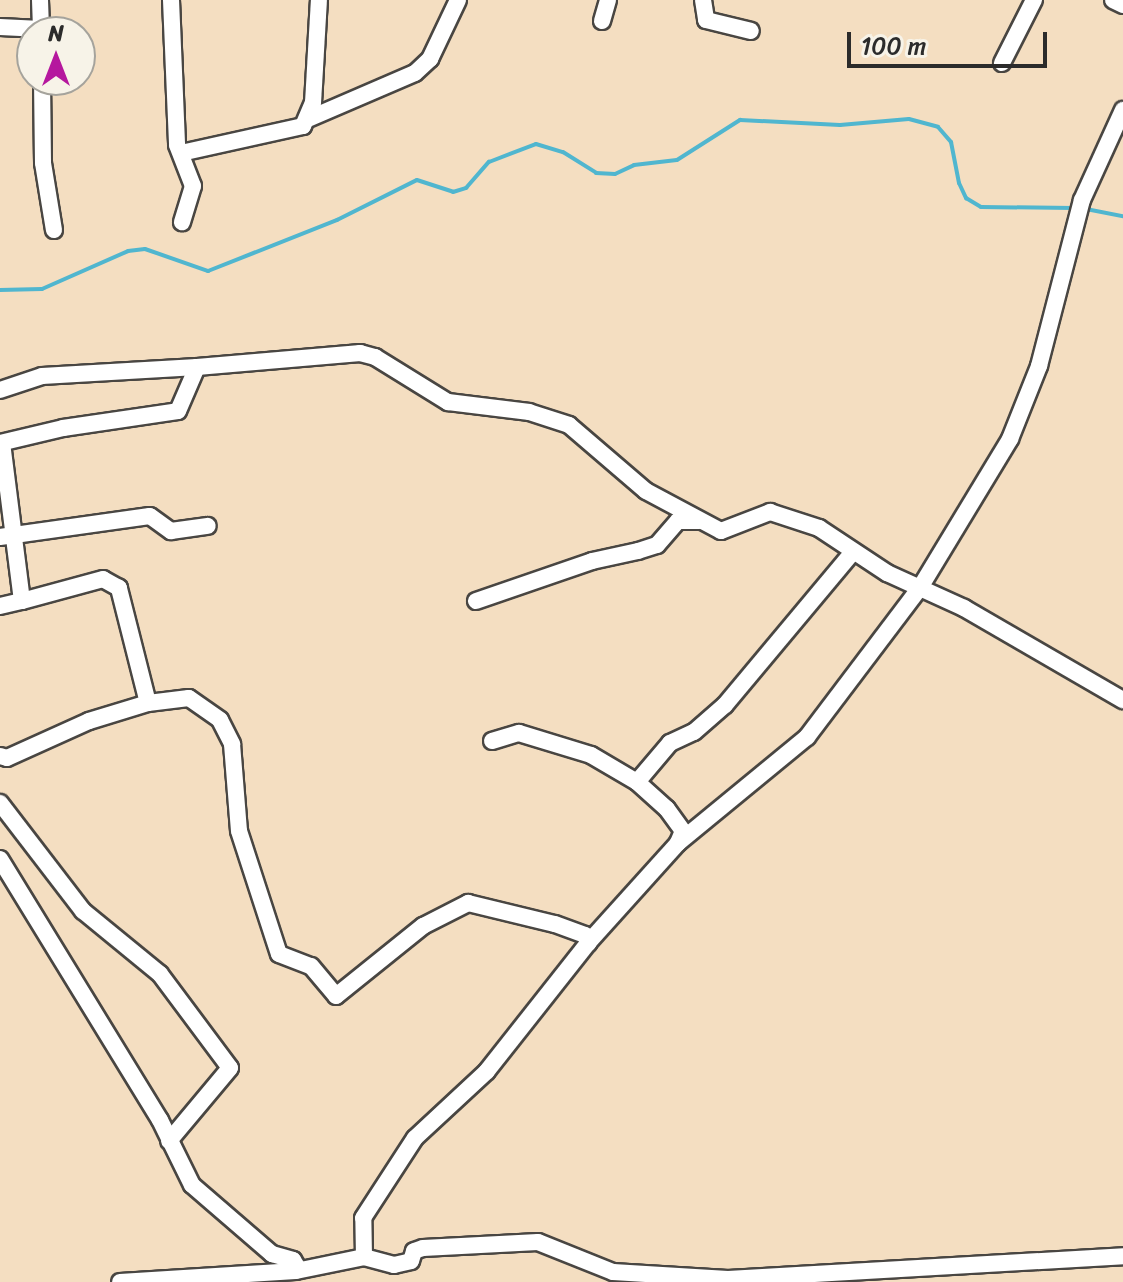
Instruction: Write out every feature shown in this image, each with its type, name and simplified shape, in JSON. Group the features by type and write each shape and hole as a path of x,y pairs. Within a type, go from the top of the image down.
{"street":[{"path":"171,0 175,132 193,186 182,222"},
{"path":"181,153 303,126 308,119 319,0"},
{"path":"308,119 415,73 430,59 458,0"},
{"path":"602,21 608,0"},
{"path":"703,0 701,14 706,20 751,31"},
{"path":"1002,63 1034,0"},
{"path":"1113,0 1123,5"},
{"path":"42,96 43,163 54,230"},
{"path":"364,1257 363,1218 415,1138 487,1071 588,943 678,843 807,737 921,586 1010,439 1039,366 1082,200 1123,110"},
{"path":"0,390 42,376 197,367 278,357 375,357 448,402 529,412 569,425 646,491 721,531 781,513 819,528 904,582 921,586 1123,700"},
{"path":"22,601 8,534 1,443 63,428 178,411 197,367"},
{"path":"8,534 150,516 171,531 208,526"},
{"path":"476,601 657,545 678,521 707,522"},
{"path":"637,782 670,743 694,732 725,705 853,552"},
{"path":"0,606 103,579 119,588 148,703"},
{"path":"0,756 7,758 89,721 148,703 189,698 220,720 232,744 242,845 279,954 311,966 336,996 423,926 468,903 555,924 585,935 588,943"},
{"path":"492,741 519,733 564,745 637,782 683,831 678,843"},
{"path":"0,803 83,911 160,974 230,1068 169,1141"},
{"path":"0,859 169,1141 185,1173 210,1204 272,1254 298,1268"},
{"path":"120,1282 298,1268 364,1257 394,1265 411,1261 414,1251 423,1248 547,1243 613,1272 728,1279 1123,1256"}],"waterway":[{"path":"0,290 42,289 128,251 145,249 208,271 337,220 417,180 453,192 466,188 489,162 536,144 563,152 596,173 615,174 634,165 677,160 740,120 840,125 909,119 938,127 951,142 959,183 966,198 981,207 1073,208"},
{"path":"1086,209 1123,216"}]}
